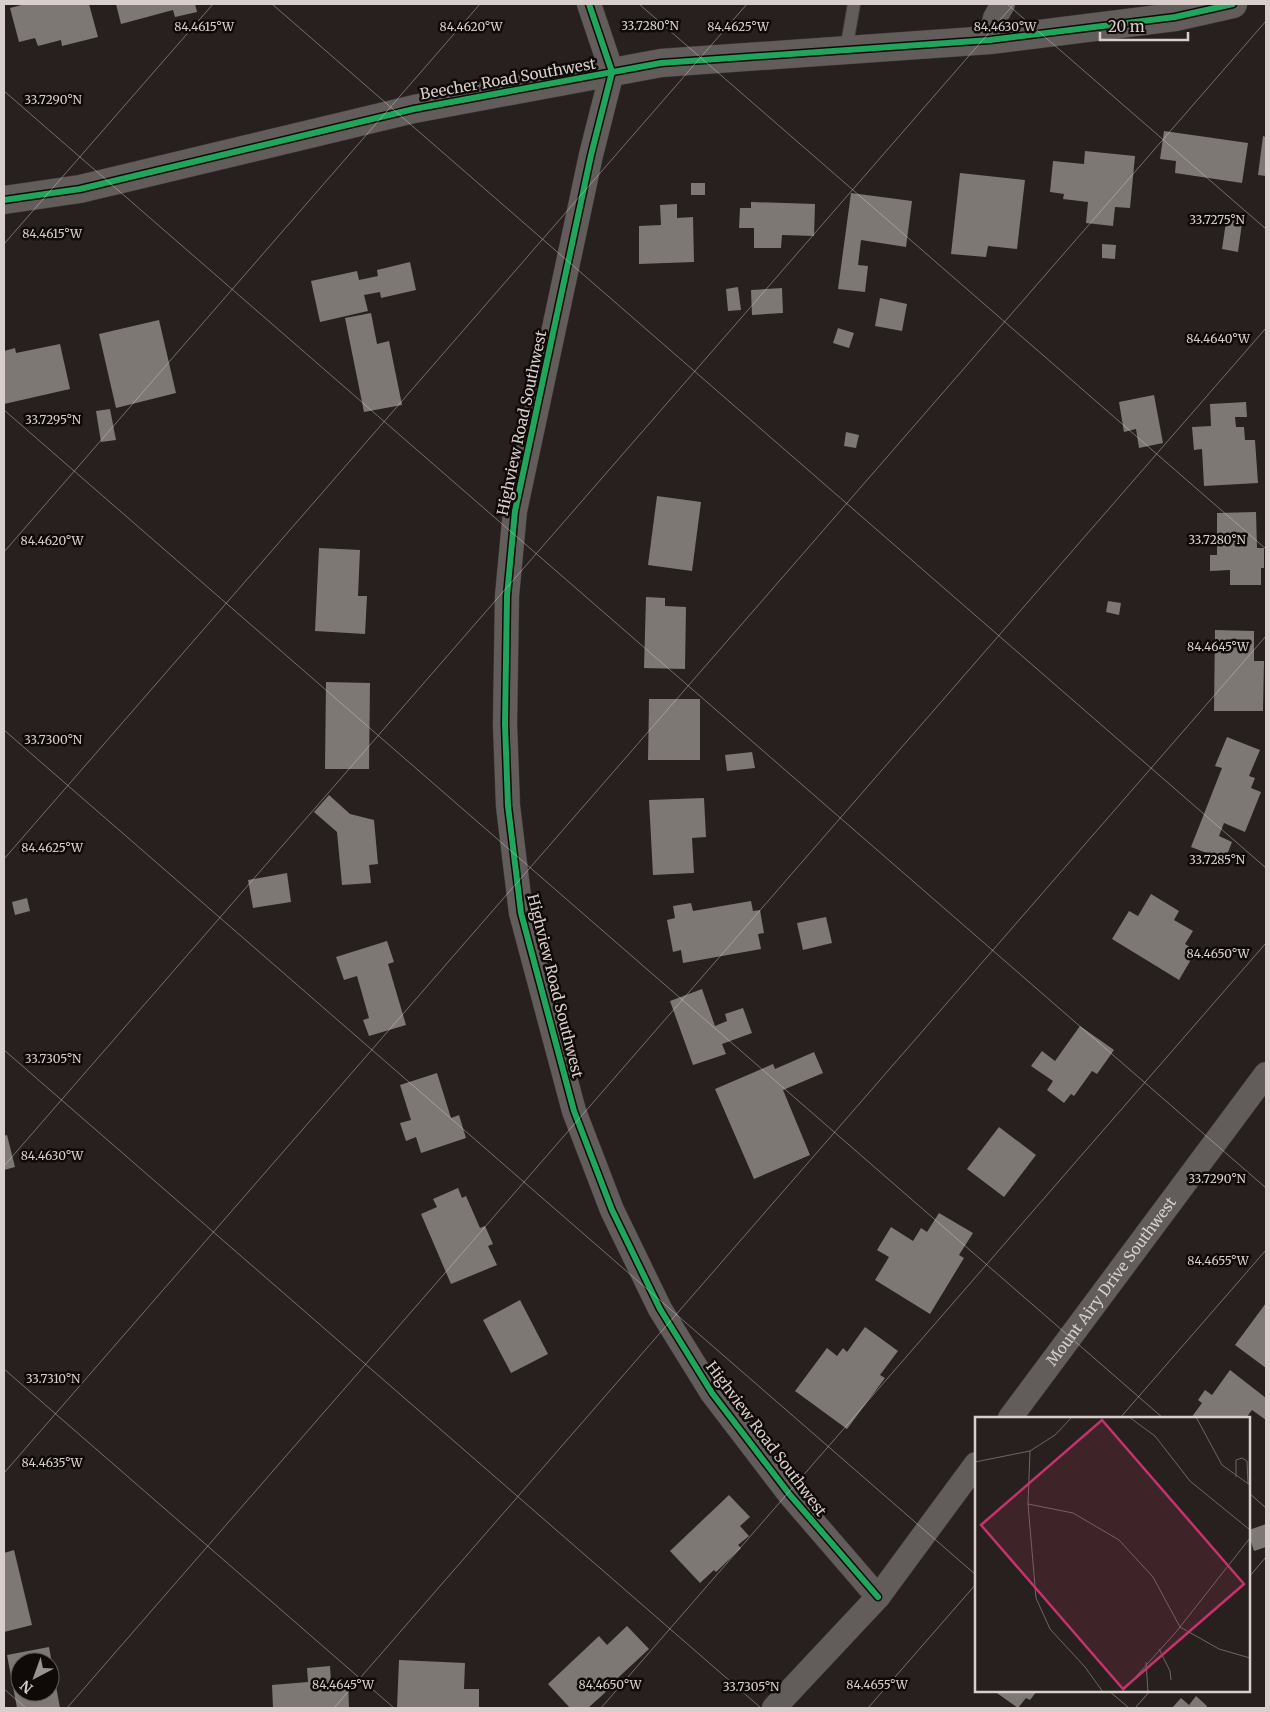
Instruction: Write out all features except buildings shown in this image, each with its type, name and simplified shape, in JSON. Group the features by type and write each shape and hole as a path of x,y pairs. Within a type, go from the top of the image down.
{"street":[{"path":"589,4 612,72"},
{"path":"990,40 995,18 1004,4"},
{"name":"Beecher Road Southwest","path":"4,200 80,189 414,109 661,63 990,40 1175,17 1232,4"},
{"name":"Highview Road Southwest","path":"612,72 591,155 515,511 507,596 505,724 508,806 520,913 574,1111 612,1210 660,1309 712,1393 790,1494 878,1597"},
{"name":"Mount Airy Drive Southwest","path":"1011,1417 1266,1074"},
{"path":"774,1708 878,1597 975,1465"}],"lane":[{"path":"846,50 854,4"}],"cycle path":[{"path":"589,4 612,72 591,155 515,511 507,596 505,724 508,806 521,913 574,1111 612,1210 660,1309 712,1393 790,1495 878,1597"},
{"path":"4,200 80,189 414,109 661,63 990,40 1175,17 1233,4"}]}
